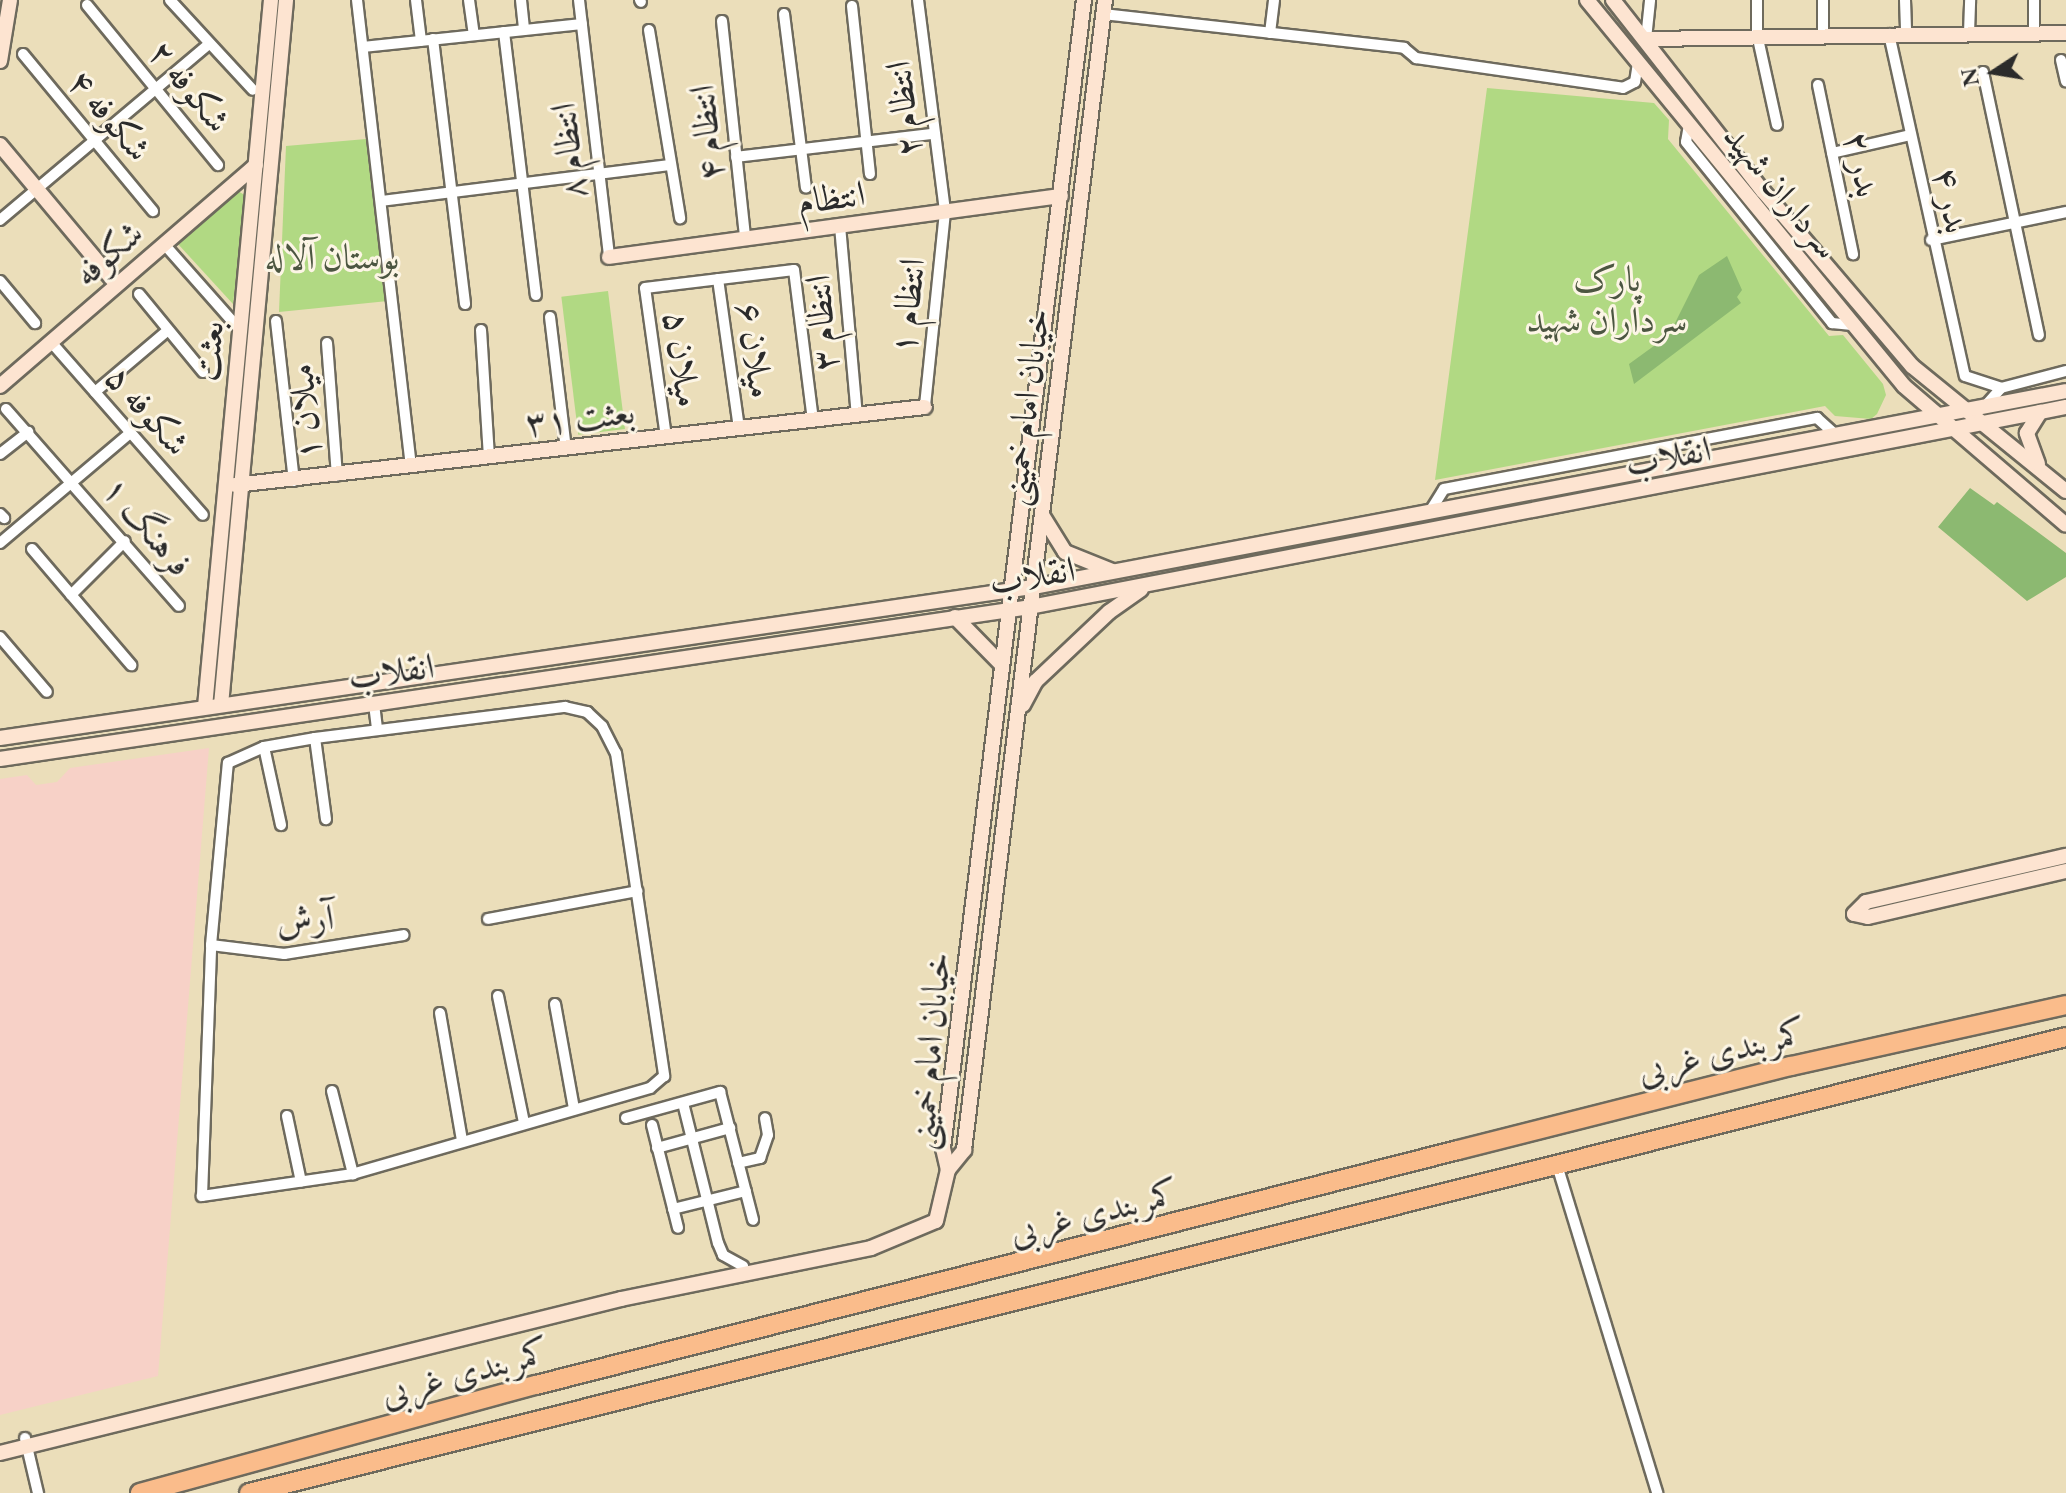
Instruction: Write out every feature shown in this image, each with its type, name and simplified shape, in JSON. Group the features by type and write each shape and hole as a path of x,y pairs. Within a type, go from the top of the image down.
{"highway":[{"name":"کمربندی غربی","path":"140,1493 536,1385 1533,1131 2066,1005"},
{"name":"کمربندی غربی","path":"249,1493 2066,1037"}],"main road":[{"name":"بعثت","path":"221,705 240,330 271,0"},
{"name":"بعثت","path":"205,707 234,485 286,0"},
{"name":"خیابان امام خمینی","path":"948,1170 943,1148 1084,0"},
{"name":"سرداران شهید","path":"1587,0 1852,325 1951,431 2066,525"},
{"name":"سرداران شهید","path":"1613,0 1813,249 1912,366 1962,410 2066,491"},
{"name":"خیابان امام خمینی","path":"948,1170 964,1150 1104,7"},
{"path":"0,61 10,8"},
{"path":"1646,39 1757,34 2066,33"},
{"path":"0,145 117,285"},
{"name":"شکوفه","path":"0,386 256,165"},
{"name":"انتظام","path":"609,257 1061,196"},
{"name":"انقلاب","path":"0,738 558,654 1033,587 2066,391"},
{"name":"بعثت ۳۱","path":"234,485 294,481 925,407"},
{"name":"انقلاب","path":"0,759 1030,607 2066,407"},
{"path":"2040,412 2027,433 2040,468"},
{"path":"1042,514 1065,552 1116,572"},
{"path":"1016,720 1036,681 1109,612 1149,585"},
{"path":"973,594 975,614"},
{"path":"955,617 1002,665"},
{"path":"558,654 561,676"},
{"path":"1961,888 1866,902 1854,914 1868,917 1961,888 2059,865"},
{"path":"0,1444 26,1442 621,1299 871,1248 936,1221 948,1170"},
{"path":"0,1453 26,1442 743,1266 905,1236"}],"street":[{"path":"170,0 208,45 253,90"},
{"path":"357,0 411,467"},
{"path":"416,0 427,40 465,304"},
{"path":"469,0 474,35"},
{"path":"521,0 524,30"},
{"name":"انتظام ۸","path":"579,0 609,257"},
{"name":"انتظام ۲","path":"918,0 945,212"},
{"path":"1270,33 1274,0"},
{"path":"1646,39 1650,0"},
{"path":"1757,0 1757,34 1777,125"},
{"path":"1823,0 1823,34"},
{"path":"1905,0 1906,33"},
{"path":"1969,33 1970,0"},
{"path":"2034,0 2034,33"},
{"name":"شکوفه ۲","path":"87,5 218,165"},
{"path":"852,6 870,174"},
{"path":"1104,7 1270,33 1404,48 1416,58 1623,88 1635,82 1638,61"},
{"path":"784,14 806,188"},
{"name":"انتظام ۴","path":"722,21 745,238"},
{"path":"363,47 582,24"},
{"path":"649,30 680,218"},
{"path":"504,32 536,295"},
{"name":"بدر ۴","path":"1889,34 1931,240 1965,376 2001,388"},
{"path":"0,220 93,138 208,45"},
{"name":"شکوفه ۴","path":"23,54 153,211"},
{"path":"2061,60 2066,81"},
{"path":"1983,72 2039,335"},
{"name":"بدر ۲","path":"1818,85 1853,254"},
{"path":"736,157 933,134"},
{"path":"1832,153 1910,135"},
{"path":"381,201 671,165"},
{"name":"انتظام ۱","path":"925,407 945,212"},
{"path":"1931,240 2066,212"},
{"name":"انتظام ۳","path":"840,226 857,415"},
{"path":"164,244 240,330"},
{"path":"718,279 794,270 813,420"},
{"name":"میلان ۵","path":"666,437 645,288 718,279"},
{"name":"میلان ۶","path":"718,279 739,429"},
{"path":"0,281 35,323"},
{"path":"139,294 203,372"},
{"path":"550,317 566,449"},
{"path":"276,321 294,481"},
{"path":"481,330 489,458"},
{"path":"95,392 167,331"},
{"name":"شکوفه ۵","path":"51,342 203,515"},
{"name":"میلان ۱","path":"327,343 337,476"},
{"path":"1985,406 2001,388 2066,371"},
{"name":"فرهنگ ۱","path":"6,409 74,481 179,606"},
{"path":"1428,514 1444,489 1817,418 1836,435"},
{"path":"0,454 28,432"},
{"path":"0,543 130,433"},
{"path":"71,595 125,541"},
{"path":"32,549 131,665"},
{"path":"0,637 47,692"},
{"path":"374,704 377,729"},
{"path":"565,707 587,712 602,726 616,753 664,1076 650,1088 353,1174 202,1196 211,945 224,773 235,757 264,747 315,738 565,707"},
{"path":"315,738 326,819"},
{"path":"264,747 281,825"},
{"path":"488,919 637,891"},
{"name":"آرش","path":"211,945 284,954 404,935"},
{"path":"498,996 524,1123"},
{"path":"555,1004 574,1109"},
{"path":"440,1013 462,1140"},
{"path":"332,1091 353,1174"},
{"path":"626,1118 720,1092 753,1220"},
{"path":"683,1103 723,1255 743,1266"},
{"path":"287,1116 301,1182"},
{"path":"738,1163 760,1158 768,1135 765,1118"},
{"path":"652,1125 678,1228"},
{"path":"657,1148 730,1128"},
{"path":"1557,1165 1657,1493"},
{"path":"673,1209 746,1191"},
{"path":"26,1442 38,1493"}],"shaded area":[{"path":"209,748 158,1376 0,1415 0,779 27,775 36,785 57,782 70,768"}],"green space":[{"name":"پارک سرداران شهید","path":"1487,88 1654,103 1669,120 1668,139 1829,336 1843,335 1883,384 1886,395 1877,414 1871,419 1835,416 1825,406 1435,480"},
{"name":"بوستان آلاله","path":"366,139 388,301 279,312 286,146"},
{"path":"238,191 246,196 233,304 178,244"},
{"path":"1727,256 1742,290 1737,297 1741,303 1634,384 1629,364 1669,335 1699,275"},
{"path":"608,291 625,429 578,435 561,297"},
{"path":"1970,488 1994,505 1997,502 2066,553 2066,577 2027,601 1938,527"}]}
